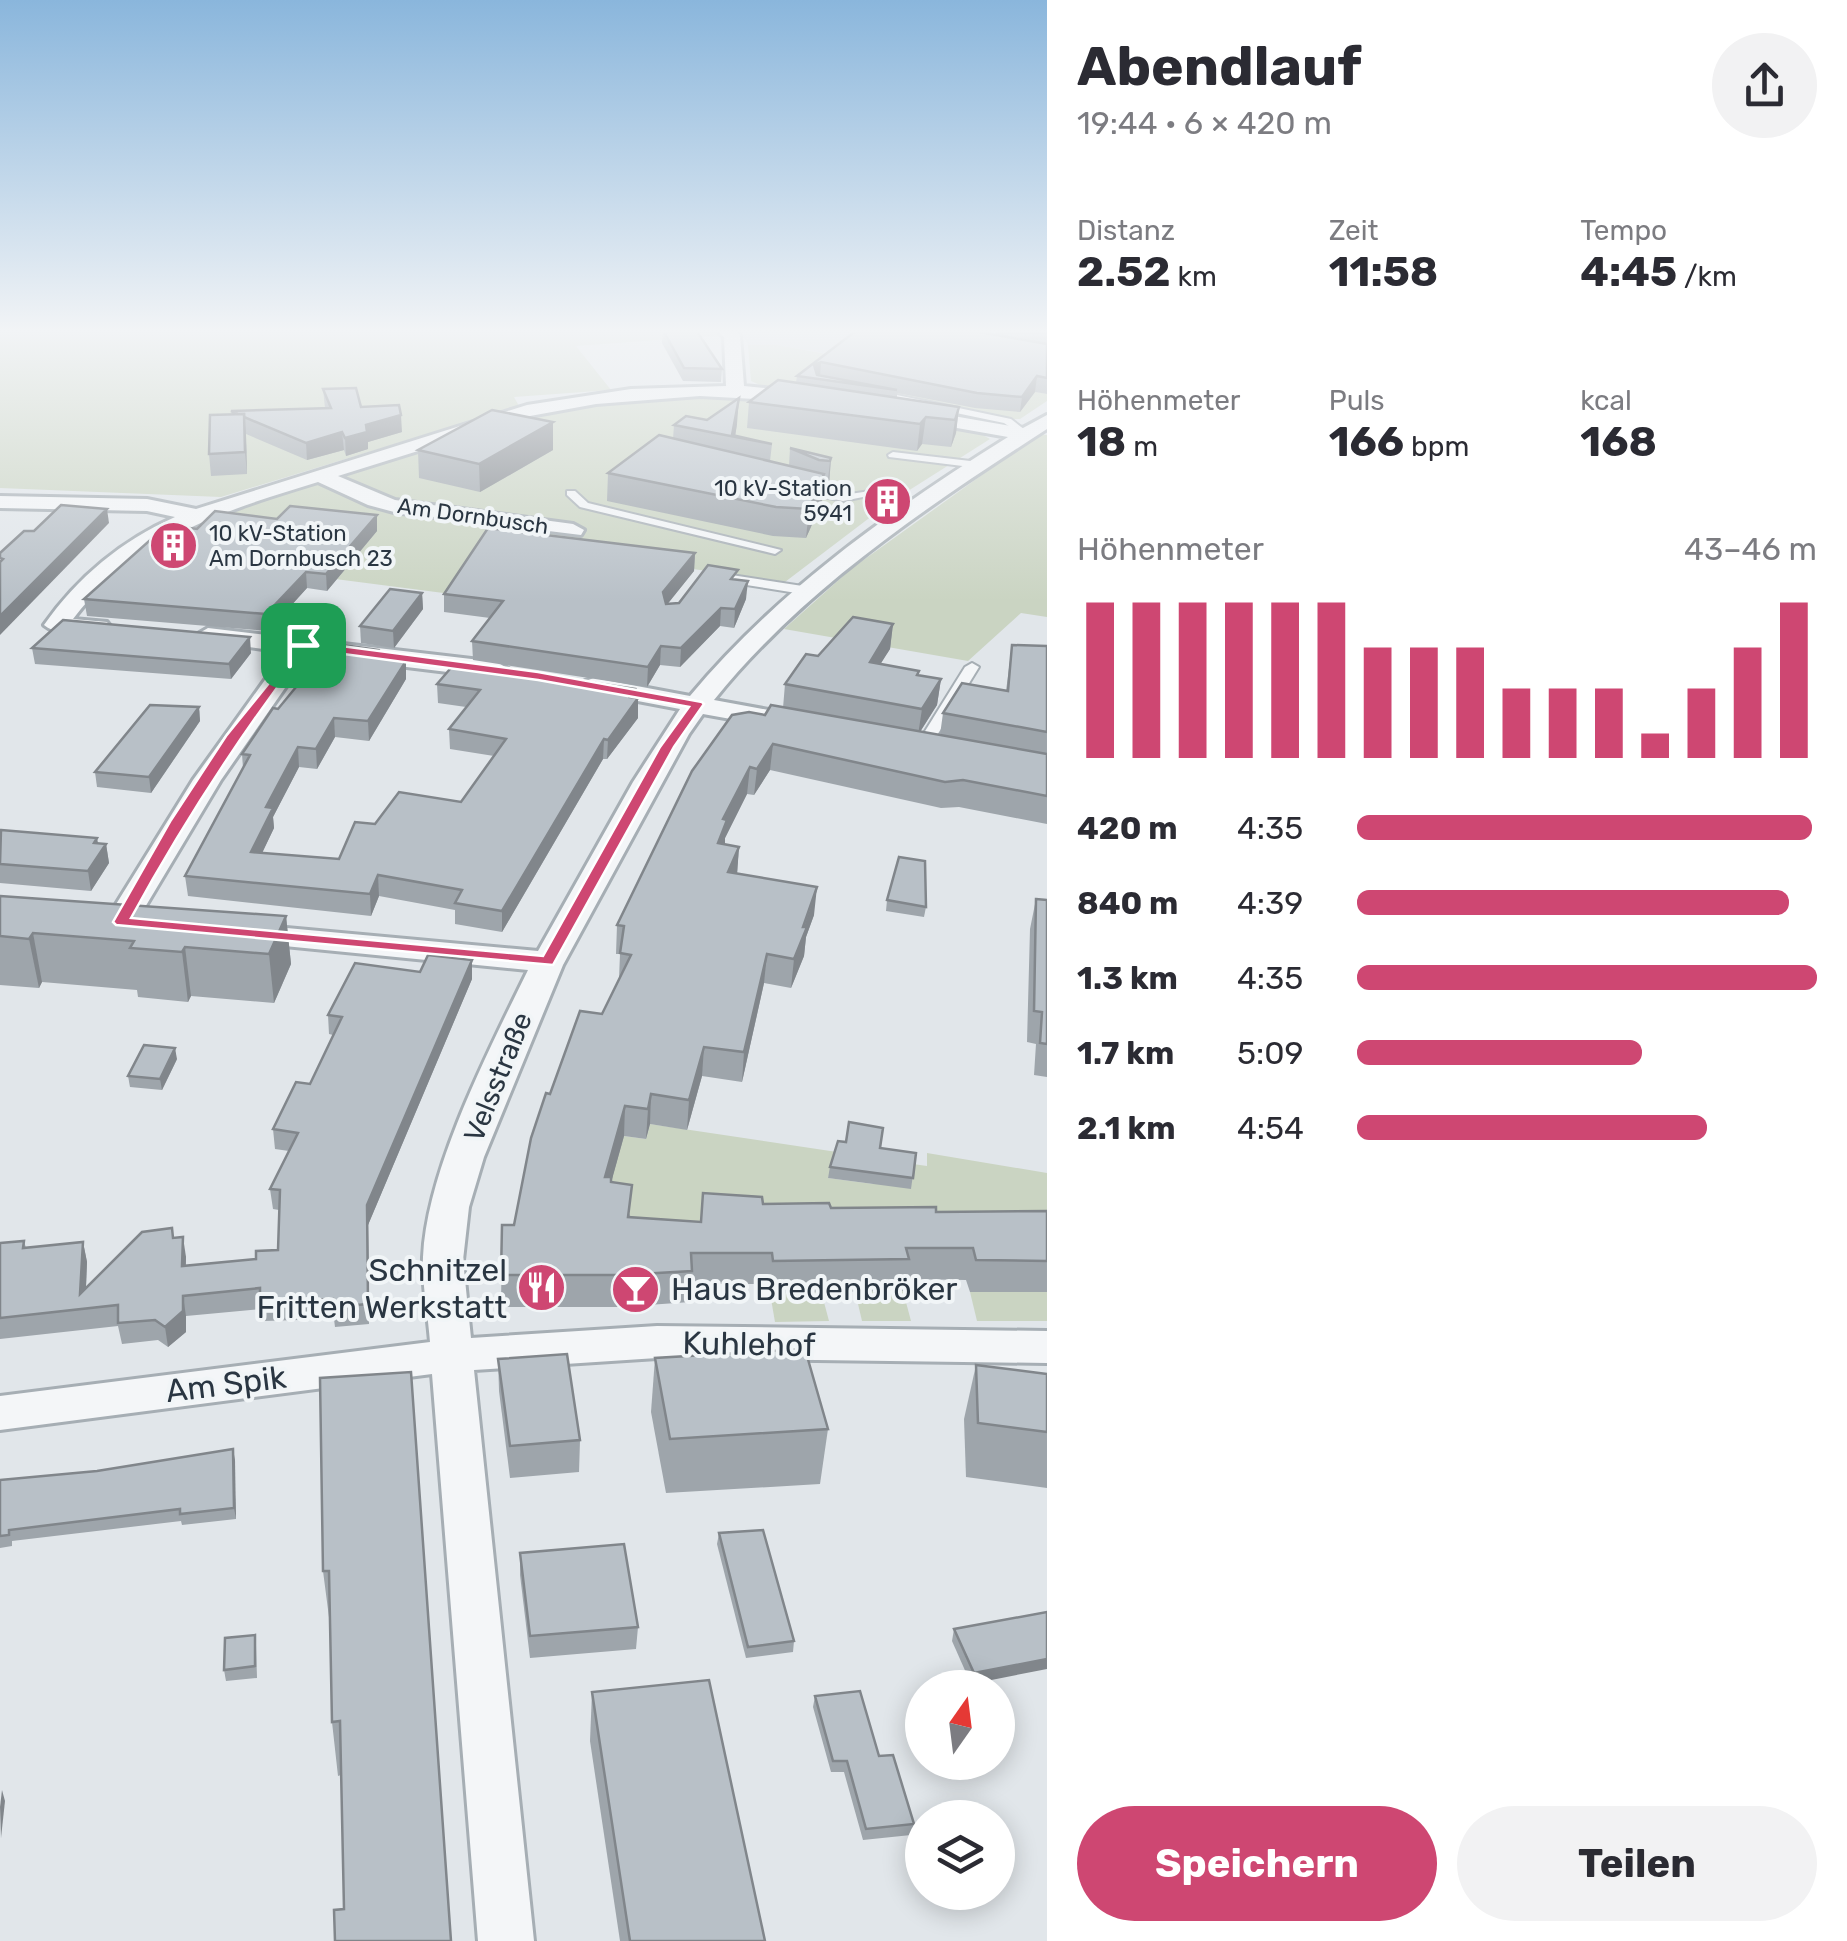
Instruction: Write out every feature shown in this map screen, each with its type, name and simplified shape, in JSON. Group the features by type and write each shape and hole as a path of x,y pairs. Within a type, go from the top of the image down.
{"street":[{"name":"Am Dornbusch","path":"118,628 56,625 72,599 97,573 142,542 196,515 496,421"},
{"name":"Am Dornbusch","path":"955,421 1025,434"},
{"name":"Velsstraße","path":"506,1941 443,1260 445,1218 523,1013 548,962 667,747 697,704 770,625 865,543 1046,421"},
{"name":"Am Dornbusch","path":"320,475 359,495 394,506 572,530"},
{"name":"Am Dornbusch","path":"0,502 148,505 196,515"},
{"path":"174,632 519,674"},
{"path":"82,919 137,924 178,820 233,736 303,645"},
{"path":"575,683 810,726"},
{"path":"914,746 958,754"},
{"path":"221,931 548,962"},
{"name":"Kuhlehof","path":"452,1355 656,1342 1047,1347"},
{"name":"Am Spik","path":"0,1413 452,1355"}],"lane":[{"path":"893,455 978,465"},
{"path":"787,483 814,494 843,498 877,492"},
{"path":"571,493 584,504 775,550"},
{"path":"702,575 809,591"},
{"path":"914,746 946,705 959,695 972,666"}],"green space":[{"path":"0,421 471,421 221,497 0,488"},
{"path":"519,421 909,421 974,430 990,439 889,503 785,582 693,569 459,595 250,568 145,548 195,522"},
{"path":"1039,434 1047,435 1047,617 1021,613 968,661 784,629 851,569"},
{"path":"650,1124 837,1152 828,1178 873,1184 878,1159 927,1166 927,1153 1047,1173 1047,1231 700,1253 573,1194 624,1136 646,1139"},
{"path":"821,1291 829,1321 775,1322 770,1293"},
{"path":"855,1291 903,1291 911,1321 862,1321"},
{"path":"970,1292 1047,1292 1047,1321 977,1321"}],"building":[{"path":"210,421 244,421 245,452 209,454"},
{"path":"253,421 381,421 366,425 367,432 345,438 342,432 306,443"},
{"path":"472,421 553,422 479,464 418,450"},
{"path":"680,421 735,421 732,435 772,444 674,425"},
{"path":"659,435 824,474 809,509 776,507 608,473"},
{"path":"790,448 831,458 819,460"},
{"path":"61,505 107,509 0,616 0,553 24,531 34,531"},
{"path":"290,506 377,515 326,574 306,572 266,614 84,599 167,525 197,529 215,511 277,519"},
{"path":"488,528 695,553 663,592 666,604 679,603 708,565 738,570 731,579 748,581 735,609 721,608 681,648 661,646 648,667 472,641 503,601 444,594"},
{"path":"390,589 422,593 393,631 360,626"},
{"path":"853,617 893,624 870,662 941,679 922,709 785,684 806,654 818,656"},
{"path":"63,620 250,637 229,664 32,648"},
{"path":"343,645 378,650 373,656 406,661 368,721 334,718 316,749 298,747 266,807 273,808 251,852 339,859 355,822 375,824 399,792 461,802 506,739 449,729 480,690 437,684 456,662 635,689 630,697 638,698 608,740 604,739 502,911 455,903 462,890 378,875 370,894 185,876 250,755 242,754 273,708 278,709 324,653 335,654"},
{"path":"1012,645 1047,646 1047,732 943,713 962,683 1008,691"},
{"path":"150,705 199,707 149,777 95,772"},
{"path":"771,705 1047,754 1047,796 963,780 945,782 773,744 757,769 750,767 723,819 727,820 718,843 739,847 728,872 817,887 803,927 807,927 794,959 767,954 744,1052 704,1047 689,1100 651,1094 648,1109 625,1106 605,1177 611,1177 611,1182 632,1185 628,1217 701,1222 703,1193 762,1197 763,1204 829,1203 831,1208 1047,1211 1047,1261 976,1260 973,1248 906,1248 909,1259 773,1261 772,1253 691,1253 692,1271 501,1275 502,1225 514,1225 531,1138 546,1093 550,1094 580,1011 602,1014 631,955 620,953 624,926 617,925 692,771 732,715 765,715"},
{"path":"1,830 97,838 94,843 106,844 88,871 0,864"},
{"path":"899,857 925,861 926,907 887,900"},
{"path":"0,896 286,916 269,954 185,947 182,952 130,948 134,941 33,933 29,939 0,936"},
{"path":"1036,899 1047,900 1047,1044 1040,1043 1042,1012 1034,1011"},
{"path":"428,955 472,960 367,1205 368,1304 333,1307 333,1299 260,1301 260,1288 183,1296 183,1311 165,1327 155,1320 118,1323 118,1305 0,1318 0,1243 24,1241 23,1248 83,1242 80,1294 142,1232 172,1228 173,1238 183,1237 182,1266 256,1259 256,1251 278,1250 280,1190 270,1189 298,1133 273,1129 296,1082 310,1084 342,1017 328,1015 355,963 420,972"},
{"path":"144,1045 175,1048 160,1079 128,1076"},
{"path":"849,1122 883,1128 880,1148 916,1153 913,1178 830,1167 838,1141 846,1142"},
{"path":"805,1349 828,1429 670,1439 655,1358"},
{"path":"567,1354 580,1440 510,1446 498,1359"},
{"path":"976,1365 1047,1374 1047,1432 978,1423"},
{"path":"411,1372 451,1941 335,1941 334,1910 344,1909 340,1721 332,1722 329,1571 323,1571 320,1378"},
{"path":"233,1449 234,1508 180,1514 180,1509 9,1530 9,1535 0,1536 0,1480 97,1471"},
{"path":"763,1530 794,1641 748,1647 719,1533"},
{"path":"624,1544 638,1627 530,1636 520,1553"},
{"path":"1047,1612 1047,1659 973,1670 954,1629"},
{"path":"255,1635 255,1666 224,1670 225,1638"},
{"path":"709,1680 765,1941 630,1941 592,1692"},
{"path":"860,1691 879,1756 893,1755 907,1800 905,1825 866,1829 847,1761 833,1761 815,1696"}],"place":[{"name":"10 kV-Station 5941","path":"887,501"},
{"name":"10 kV-Station Am Dornbusch 23","path":"174,546"},
{"name":"Schnitzel Fritten Werkstatt","path":"542,1288"},
{"name":"Haus Bredenbröker","path":"636,1289"}],"route":[{"path":"303,645 538,676 697,704 667,747 548,962 121,922 178,820 233,736 303,645"}]}
